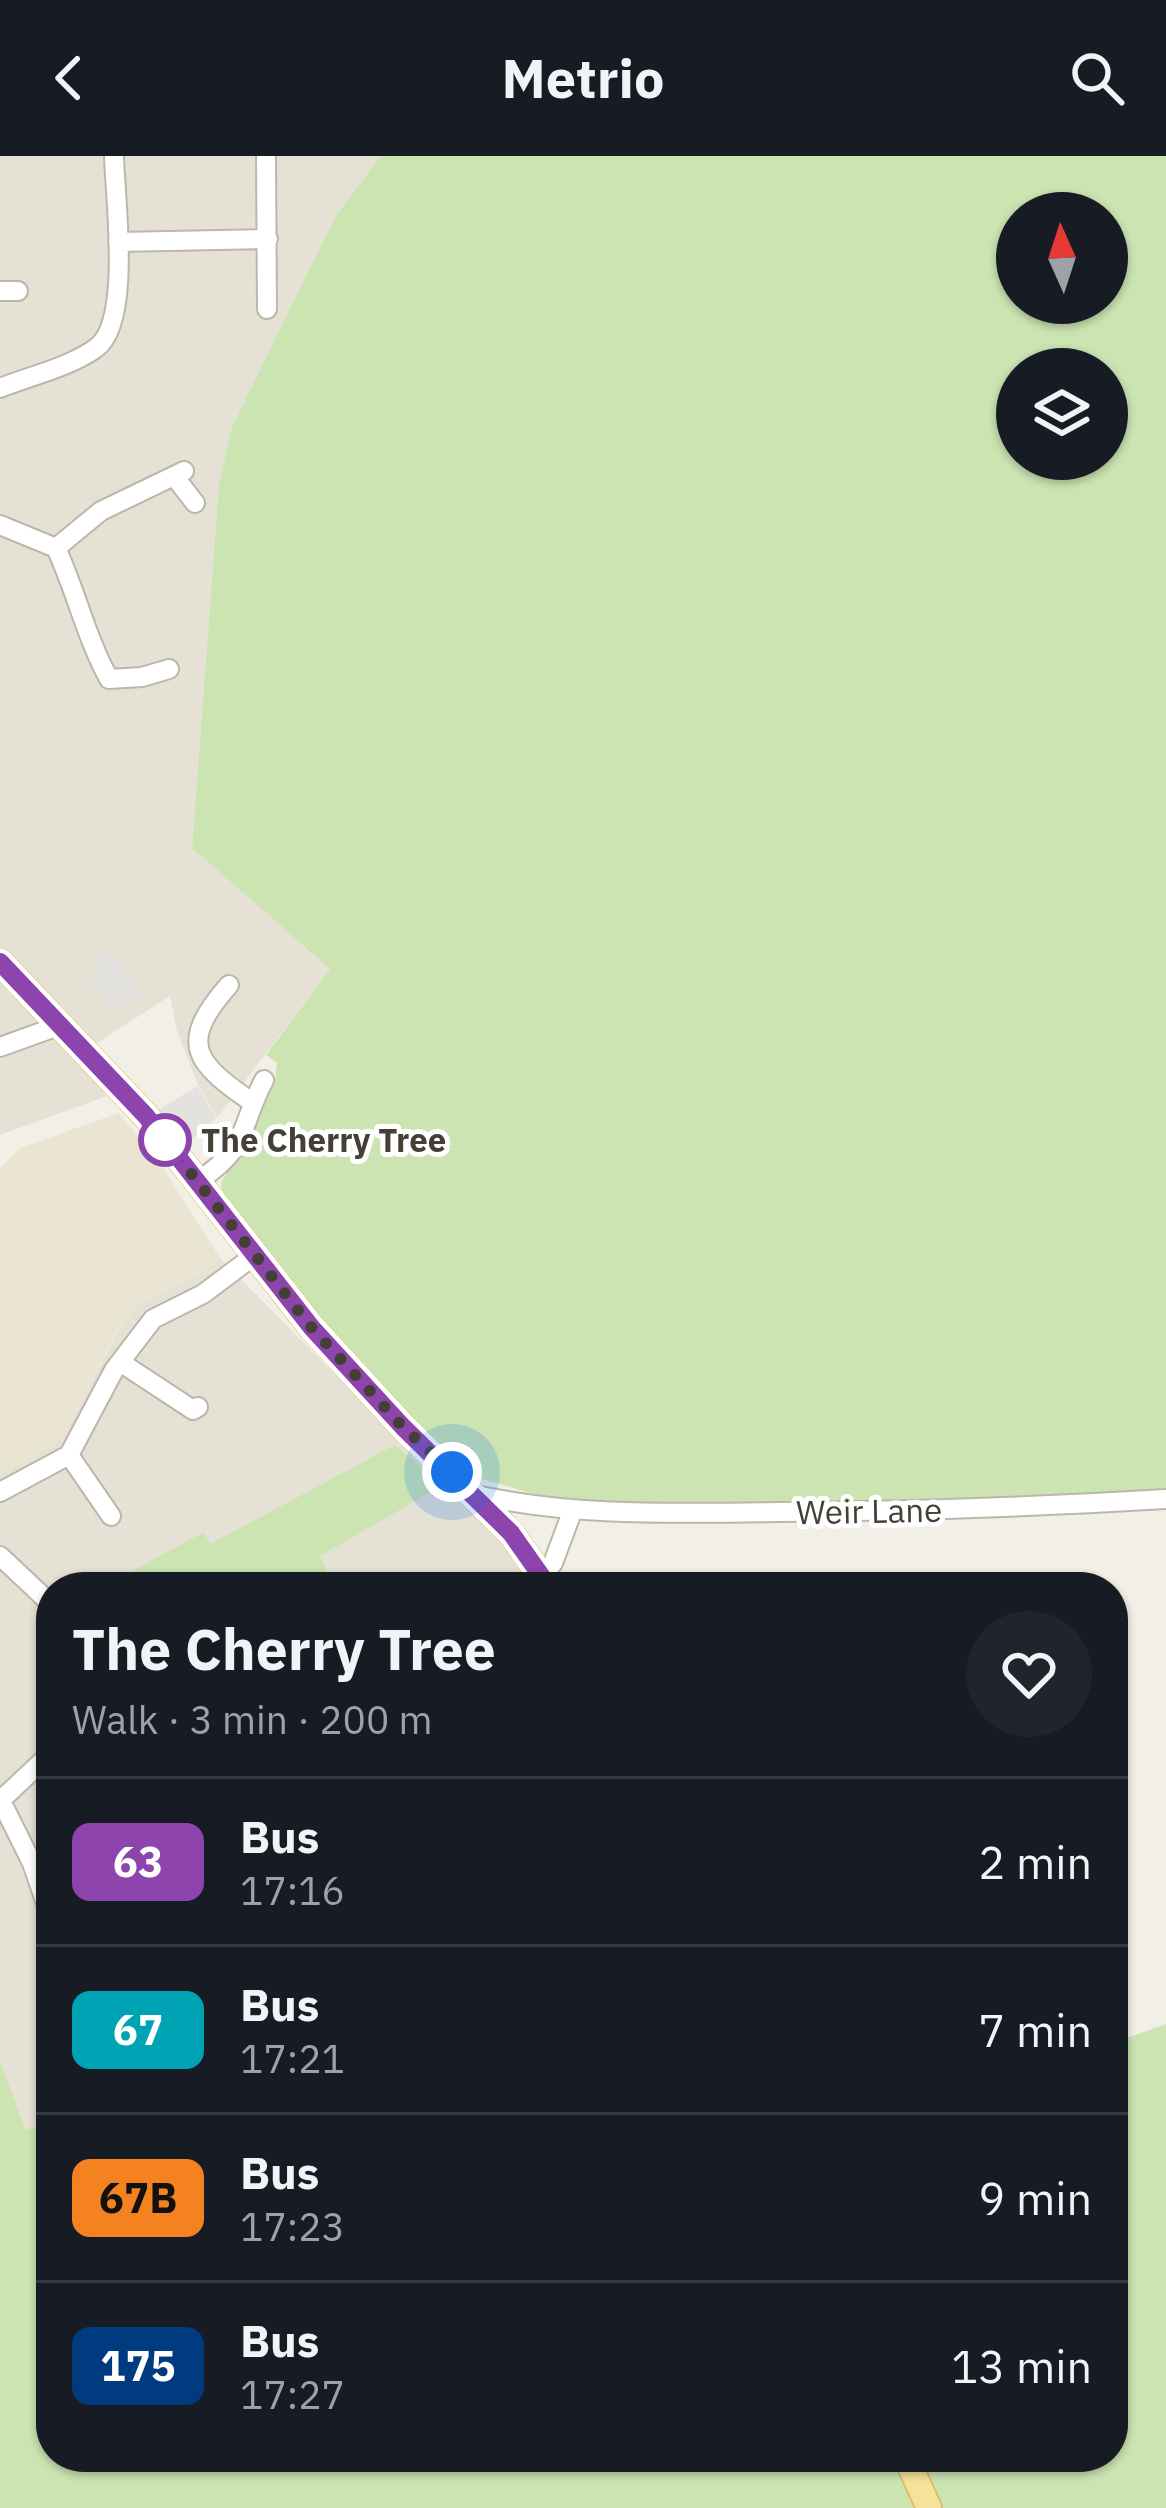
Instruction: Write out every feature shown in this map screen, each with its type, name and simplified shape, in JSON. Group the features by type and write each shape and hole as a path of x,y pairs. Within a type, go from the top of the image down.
{"main road":[{"path":"0,962 146,1116 312,1328 403,1427 476,1495 538,1572"},
{"path":"913,2472 929,2508"}],"street":[{"path":"0,388 86,353 107,337 115,314 118,242 114,156"},
{"path":"266,156 267,309"},
{"path":"118,242 268,239"},
{"path":"56,548 101,511 179,474 195,503"},
{"path":"0,525 56,548 80,602 90,645 110,679 158,668"},
{"path":"229,985 209,1006 198,1034 203,1061 213,1075 253,1103"},
{"path":"191,992 209,1006"},
{"path":"0,1047 61,1025"},
{"path":"198,1181 220,1167 243,1138 264,1080"},
{"path":"0,1492 69,1455 120,1363 153,1319 203,1294 255,1255"},
{"path":"120,1363 191,1411"},
{"path":"69,1455 111,1516"},
{"name":"Weir Lane","path":"476,1495 572,1512 914,1511 1166,1499"},
{"path":"549,1572 572,1512"},
{"path":"0,1556 36,1590"},
{"path":"36,1767 0,1800 8,1833 36,1875"}],"shaded area":[{"path":"0,156 381,156 335,217 232,427 219,484 192,848 330,969 217,1118 177,1031 170,996 75,1057 107,1096 0,1135"},
{"path":"110,950 143,994 114,1008 92,984 97,974 94,961"},
{"path":"197,1086 216,1118 186,1145 157,1111"},
{"path":"119,1113 164,1170 220,1258 198,1275 138,1304 116,1333 65,1433 48,1448 0,1474 0,1169 20,1148"},
{"path":"220,1258 527,1572 36,1572 36,2127 26,2132 0,2067 0,1474 48,1448 65,1433 117,1333 138,1304 198,1275"}],"green space":[{"path":"381,156 1166,156 1166,1499 604,1514 468,1475 321,1323 221,1188 249,1142 275,1078 277,1063 266,1055 330,969 192,848 219,484 232,427 335,217"},
{"path":"395,1445 443,1485 320,1556 327,1572 130,1572 204,1532 210,1544"},
{"path":"1166,2024 1166,2508 0,2508 0,2061 26,2131 36,2126 36,2472 1128,2472 1128,2038"}],"bus line":[{"name":"63","path":"0,962 146,1116 312,1328 403,1427 476,1495 538,1572"}],"place":[{"name":"The Cherry Tree","path":"165,1140"}],"route":[{"path":"165,1140 312,1328 403,1427 452,1472"}]}
